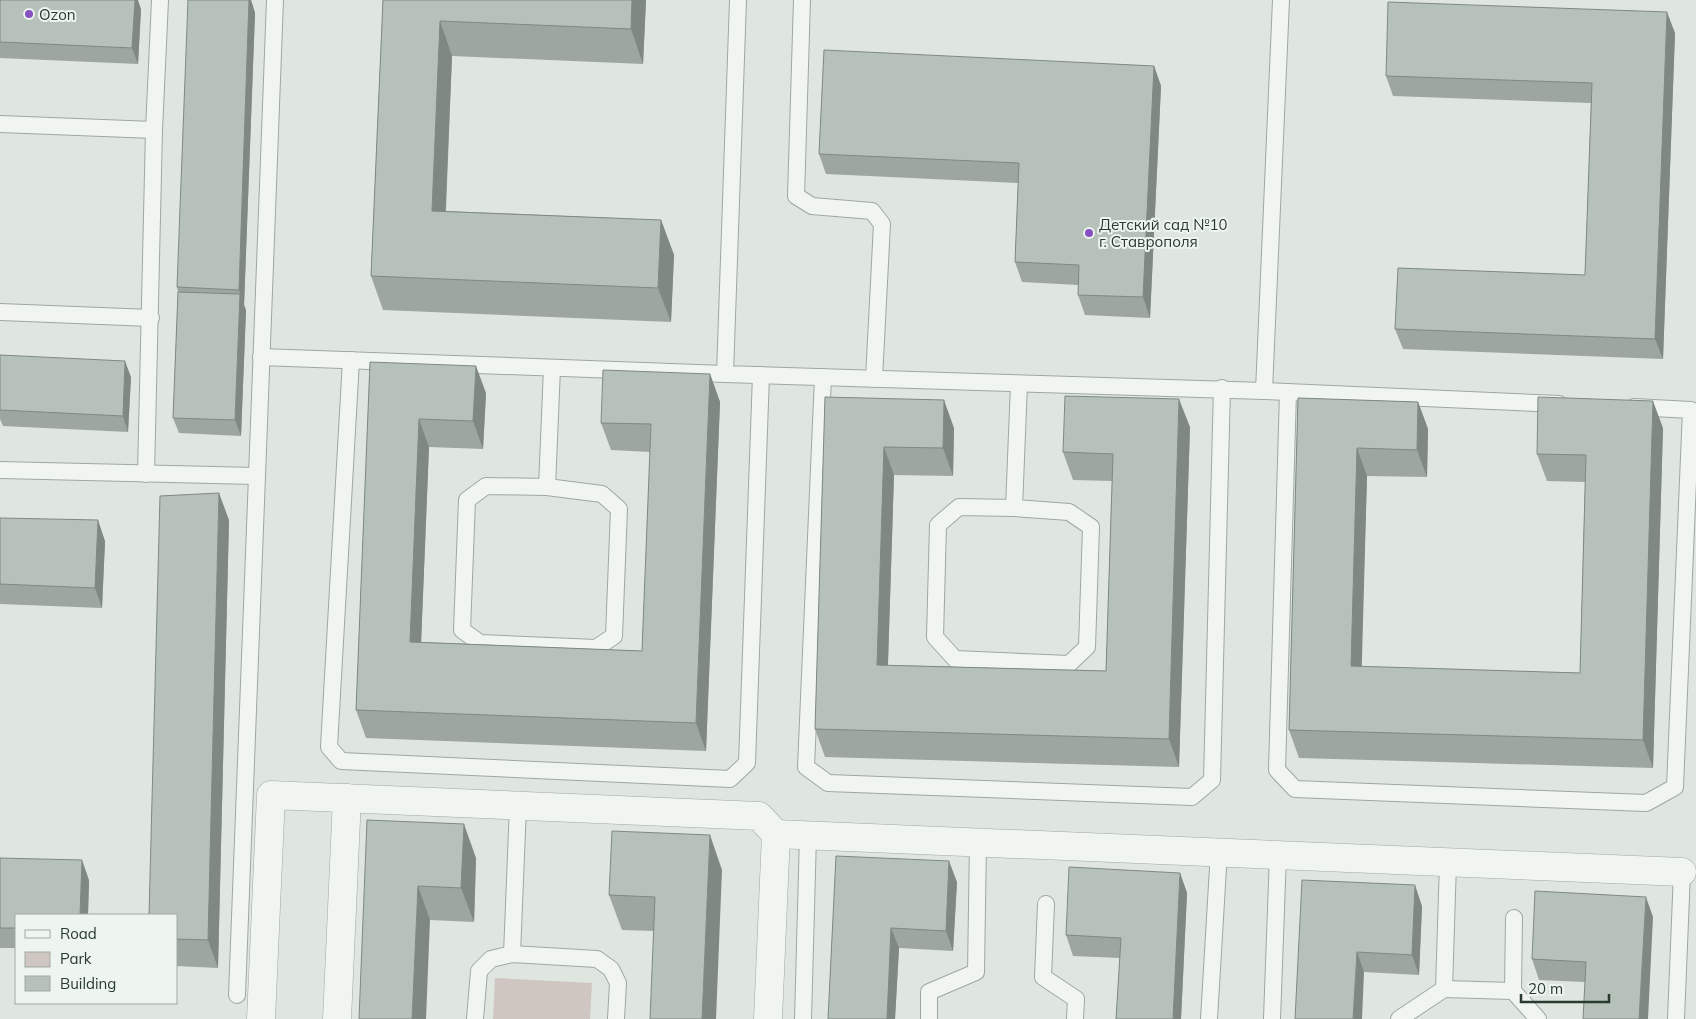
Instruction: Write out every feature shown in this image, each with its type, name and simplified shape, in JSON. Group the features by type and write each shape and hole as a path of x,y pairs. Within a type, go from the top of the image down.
{"street":[{"path":"261,1019 271,795 759,816 776,834 808,836 1219,851 1682,872"},
{"path":"337,1019 347,798"},
{"path":"768,1019 776,834"}],"lane":[{"path":"146,474 154,130 160,0"},
{"path":"237,995 275,0"},
{"path":"725,374 738,0"},
{"path":"802,0 796,196 812,206 872,212 882,224 874,379"},
{"path":"1264,390 1281,0"},
{"path":"0,124 154,130"},
{"path":"0,312 151,318"},
{"path":"262,356 1018,384 1222,388 1574,404"},
{"path":"351,360 329,747 341,761 730,779 747,763 761,375"},
{"path":"546,487 552,368"},
{"path":"823,377 806,767 828,783 1192,797 1212,780 1222,388"},
{"path":"1014,508 1018,384"},
{"path":"1288,392 1276,770 1295,789 1646,803 1675,787 1692,410 1623,406"},
{"path":"0,470 257,476"},
{"path":"486,486 546,487 602,494 619,509 614,636 596,648 480,643 462,630 467,500 486,486"},
{"path":"959,507 1014,508 1068,512 1091,527 1087,647 1069,664 955,659 934,637 938,525 959,507"},
{"path":"512,954 518,806"},
{"path":"803,1019 808,836"},
{"path":"929,1019 930,992 976,972 978,842"},
{"path":"1209,1019 1219,851"},
{"path":"1272,1019 1278,854"},
{"path":"1444,989 1448,862"},
{"path":"1676,1019 1682,872"},
{"path":"1046,904 1043,977 1076,999 1075,1019"},
{"path":"1514,918 1513,991 1538,1019"},
{"path":"475,1019 479,971 491,959 512,954 597,959 612,969 618,983 616,1019"},
{"path":"1399,1019 1444,989 1513,991"}],"green space":[{"path":"495,978 592,983 590,1019 493,1019"}],"building":[{"path":"0,0 135,0 132,48 0,42"},
{"path":"188,0 249,0 239,290 177,287"},
{"path":"383,0 632,0 631,29 440,21 432,211 661,220 658,288 371,276"},
{"path":"1388,2 1667,12 1655,339 1395,329 1398,268 1585,275 1592,83 1386,76"},
{"name":"Детский сад №10 г. Ставрополя","path":"824,50 1154,66 1143,297 1078,295 1079,265 1015,262 1019,163 819,154"},
{"path":"178,292 240,294 235,420 173,418"},
{"path":"0,355 125,361 123,416 0,410"},
{"path":"370,362 476,366 473,421 419,419 410,642 642,651 651,424 601,423 603,370 710,374 696,723 356,710"},
{"path":"1065,396 1179,399 1169,739 815,729 825,397 944,400 943,448 884,447 877,665 1106,671 1113,454 1063,452"},
{"path":"1538,397 1653,401 1643,740 1289,730 1298,398 1418,402 1417,450 1357,448 1351,666 1580,673 1586,455 1537,454"},
{"path":"219,493 208,940 178,939 178,914 149,914 160,496"},
{"path":"0,518 98,520 95,588 0,584"},
{"path":"367,820 464,824 461,888 418,886 412,1019 359,1019"},
{"path":"612,831 710,835 702,1019 650,1019 655,897 609,895"},
{"path":"836,856 949,861 946,931 891,928 887,1019 828,1019"},
{"path":"0,858 82,860 80,914 15,914 15,928 0,928"},
{"path":"1069,867 1180,873 1173,1019 1116,1019 1121,938 1066,935"},
{"path":"1302,880 1415,885 1412,955 1357,952 1353,1019 1295,1019"},
{"path":"1535,891 1646,897 1639,1019 1583,1019 1586,962 1532,959"}],"place":[{"name":"Ozon","path":"29,14"},
{"name":"Детский сад №10 г. Ставрополя","path":"1089,233"}]}
